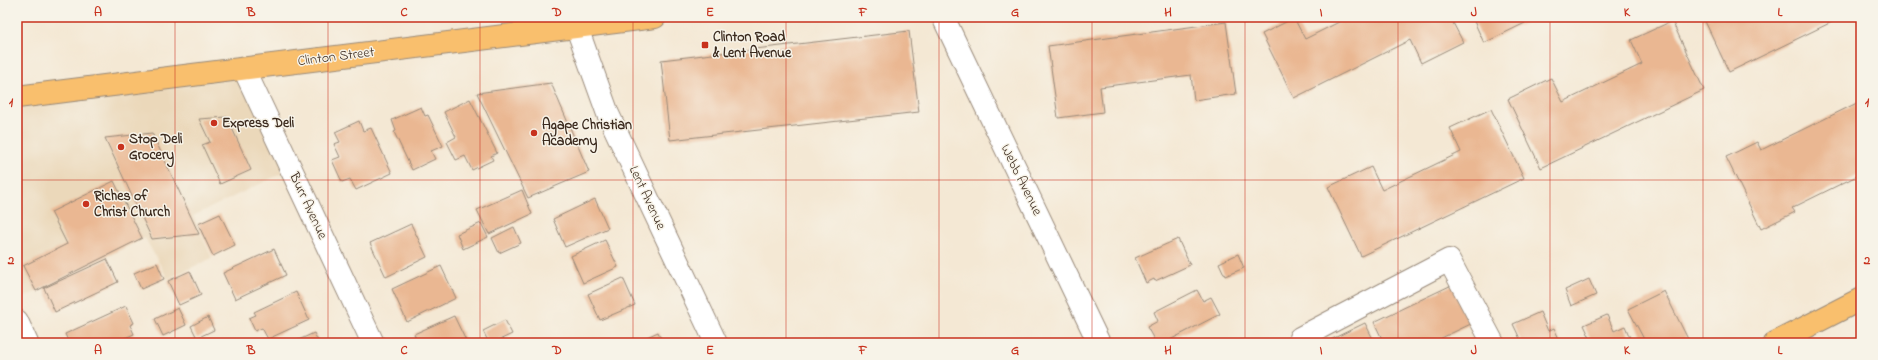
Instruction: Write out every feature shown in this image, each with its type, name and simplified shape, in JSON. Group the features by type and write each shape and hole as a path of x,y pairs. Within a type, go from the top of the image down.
{"main road":[{"name":"Clinton Street","path":"17,97 244,68 574,22 655,17"},
{"path":"1775,343 1861,299"}],"street":[{"name":"Webb Avenue","path":"943,17 1099,343"},
{"name":"Lent Avenue","path":"574,22 608,114 716,343"},
{"name":"Burr Avenue","path":"244,68 373,343"},
{"path":"1303,343 1300,338 1449,260 1493,343"},
{"path":"17,322 27,343"}],"shaded area":[{"path":"244,69 291,169 193,216 212,258 168,279 145,238 17,301 17,97"}],"building":[{"path":"1349,17 1450,17 1463,42 1421,63 1410,40 1294,98 1262,34 1294,18 1305,39"},
{"path":"1472,17 1522,17 1525,23 1484,43"},
{"path":"1703,17 1842,17 1729,72"},
{"path":"1672,21 1704,90 1541,168 1508,99 1551,78 1563,102 1642,64 1631,40"},
{"path":"1226,22 1236,94 1194,100 1191,75 1100,87 1103,112 1058,118 1048,46"},
{"path":"909,31 919,112 670,140 661,60"},
{"name":"Agape Christian Academy","path":"551,83 589,172 528,198 477,93"},
{"path":"470,99 497,153 491,156 493,160 472,170 465,156 456,160 447,142 456,137 444,112"},
{"path":"1861,101 1861,174 1792,208 1795,212 1761,229 1726,157 1757,142 1761,150"},
{"path":"421,107 425,116 428,115 443,146 431,151 435,159 412,170 394,132 396,131 392,120"},
{"path":"1491,109 1524,178 1361,256 1328,187 1371,167 1382,190 1461,152 1450,128"},
{"path":"227,117 251,170 220,184 202,145 210,142 199,119"},
{"path":"359,121 363,131 371,128 392,173 356,190 350,179 342,182 332,160 340,157 334,144 340,142 335,132"},
{"path":"152,133 199,234 152,239 105,138"},
{"path":"114,181 142,238 36,291 23,266 67,244 51,212"},
{"path":"522,190 532,214 489,234 477,210"},
{"path":"595,199 608,228 565,247 553,219"},
{"path":"220,214 235,245 213,256 198,224"},
{"path":"481,223 488,237 463,249 457,234"},
{"path":"411,224 427,257 386,277 370,243"},
{"path":"514,227 521,243 499,253 492,238"},
{"path":"1178,239 1190,265 1155,281 1154,279 1146,283 1135,258"},
{"path":"605,240 618,267 583,283 571,256"},
{"path":"274,249 286,275 235,299 223,273"},
{"path":"1238,254 1244,268 1225,276 1219,263"},
{"path":"107,259 118,282 55,312 44,288"},
{"path":"157,263 164,279 141,289 134,273"},
{"path":"441,266 456,298 407,322 392,289"},
{"path":"190,271 201,295 179,305 168,281"},
{"path":"623,278 635,305 600,320 588,294"},
{"path":"1589,279 1596,295 1571,306 1565,290"},
{"path":"1456,283 1475,322 1433,342 1434,343 1384,343 1374,322"},
{"path":"1197,290 1203,301 1211,297 1220,314 1164,343 1156,343 1147,327 1158,321 1154,312"},
{"path":"1664,291 1688,339 1680,343 1646,343 1628,309"},
{"path":"296,292 309,320 268,339 262,328 255,331 249,318 256,315 254,312"},
{"path":"126,306 134,323 130,325 134,334 114,343 69,343 65,334"},
{"path":"178,308 186,325 163,336 155,319"},
{"path":"1540,312 1548,331 1554,328 1561,343 1522,343 1513,324"},
{"path":"1607,315 1614,331 1625,326 1632,343 1585,343 1591,340 1584,325"},
{"path":"454,316 467,343 418,343 414,334"},
{"path":"208,317 214,330 197,338 191,326"},
{"path":"505,320 512,334 493,343 489,343 483,331"},
{"path":"1365,323 1375,343 1324,343"},
{"path":"658,332 663,343 634,343"},
{"path":"314,333 319,343 292,343"}],"place":[{"name":"Clinton Road & Lent Avenue","path":"705,45"},
{"name":"Express Deli","path":"214,123"},
{"name":"Agape Christian Academy","path":"534,133"},
{"name":"Stop Deli Grocery","path":"121,147"},
{"name":"Riches of Christ Church","path":"86,204"}]}
